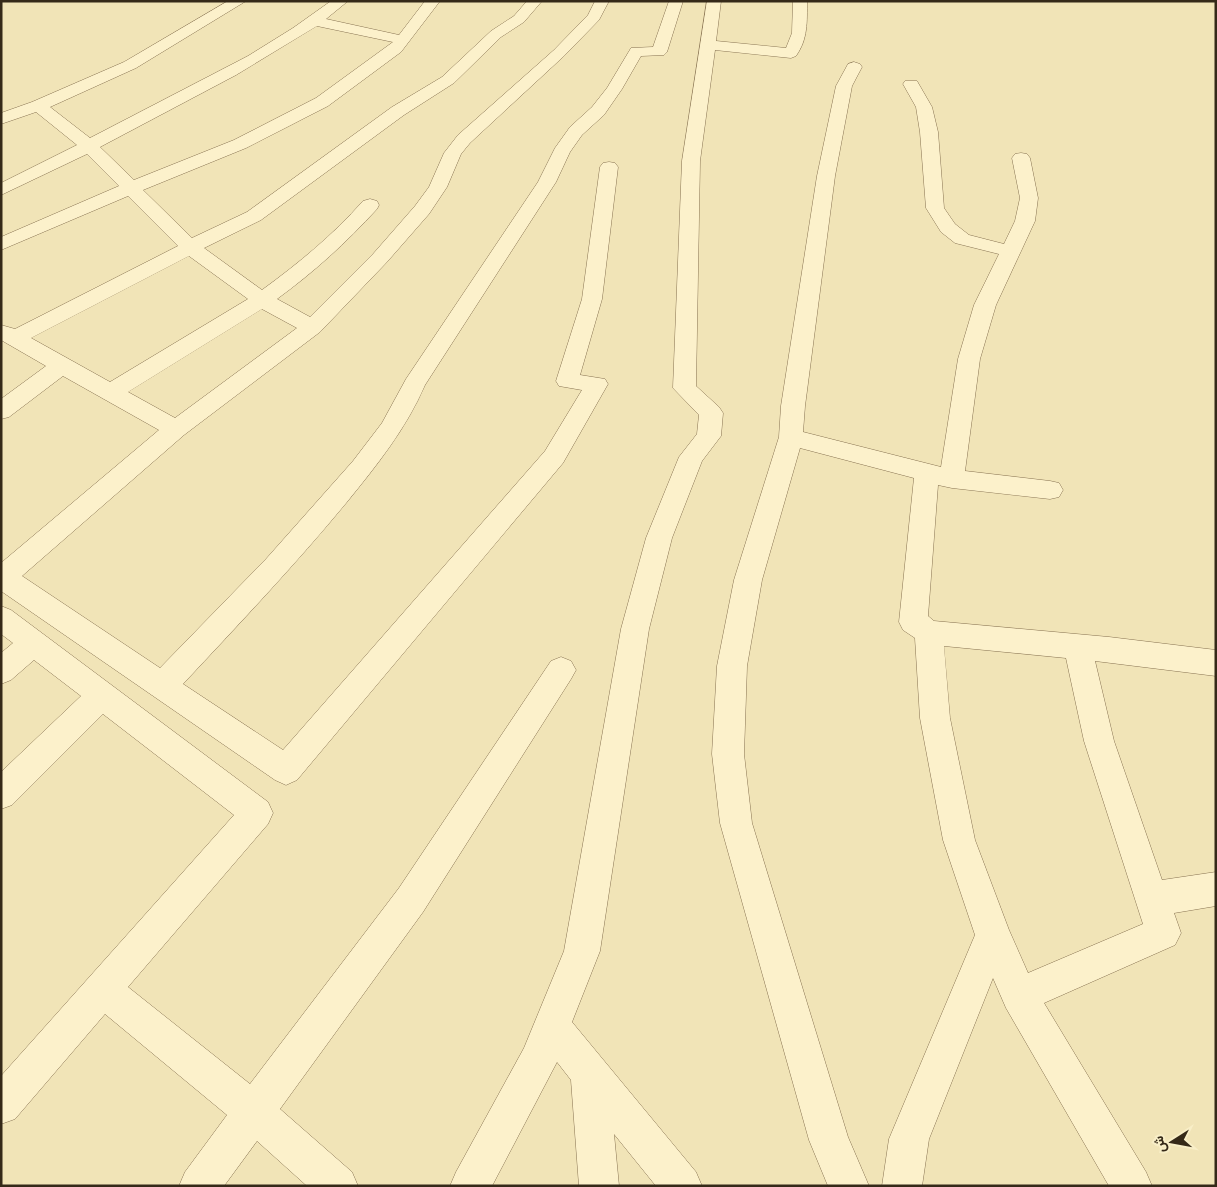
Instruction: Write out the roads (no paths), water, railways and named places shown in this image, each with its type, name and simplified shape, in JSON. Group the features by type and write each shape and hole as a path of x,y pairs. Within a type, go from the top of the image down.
{"street":[{"path":"1,119 38,106 130,65 239,1"},
{"path":"1,190 268,52 316,21 340,1"},
{"path":"1,244 240,144 322,102 396,49 433,1"},
{"path":"8,335 254,216 398,111 448,80 496,34 519,19 535,1"},
{"path":"602,1 594,17 559,53 464,139 453,153 438,187 422,210 380,258 312,327 176,429 2,577 286,770 554,457 597,384 567,380 592,299 609,167"},
{"path":"162,686 308,533 386,438 404,409 414,384 547,182 561,152 576,131 604,104 636,51 659,52 676,1"},
{"path":"473,1183 538,1061 582,951 634,629 659,538 692,457 710,436 711,413 684,388 692,162 714,1"},
{"path":"707,45 791,53 800,33 800,1"},
{"path":"316,21 403,40"},
{"path":"850,1186 829,1140 736,823 728,754 732,666 748,580 791,437 793,406 826,176 844,86 854,67"},
{"path":"911,84 924,107 929,132 935,208 948,228 962,239 1010,251"},
{"path":"38,106 89,146 190,247 261,299 312,327"},
{"path":"1020,158 1030,198 1025,221 985,305 969,359 939,476 914,622 929,632 1078,648 1140,652 1216,662"},
{"path":"111,392 261,299 303,269 342,236 370,205"},
{"path":"8,335 176,429"},
{"path":"1,410 62,365"},
{"path":"791,437 939,476 1050,490"},
{"path":"1,618 257,813 1,1105"},
{"path":"929,632 935,718 958,840 993,935 1019,994 1132,1186"},
{"path":"1,671 34,643"},
{"path":"1019,994 1163,933 1099,741 1078,648"},
{"path":"199,1186 411,900 561,670"},
{"path":"1,794 102,695"},
{"path":"1152,899 1216,890"},
{"path":"902,1186 909,1139 993,935"},
{"path":"102,990 254,1112 338,1186"},
{"path":"552,1028 589,1070 682,1186"},
{"path":"589,1070 599,1186"}]}
